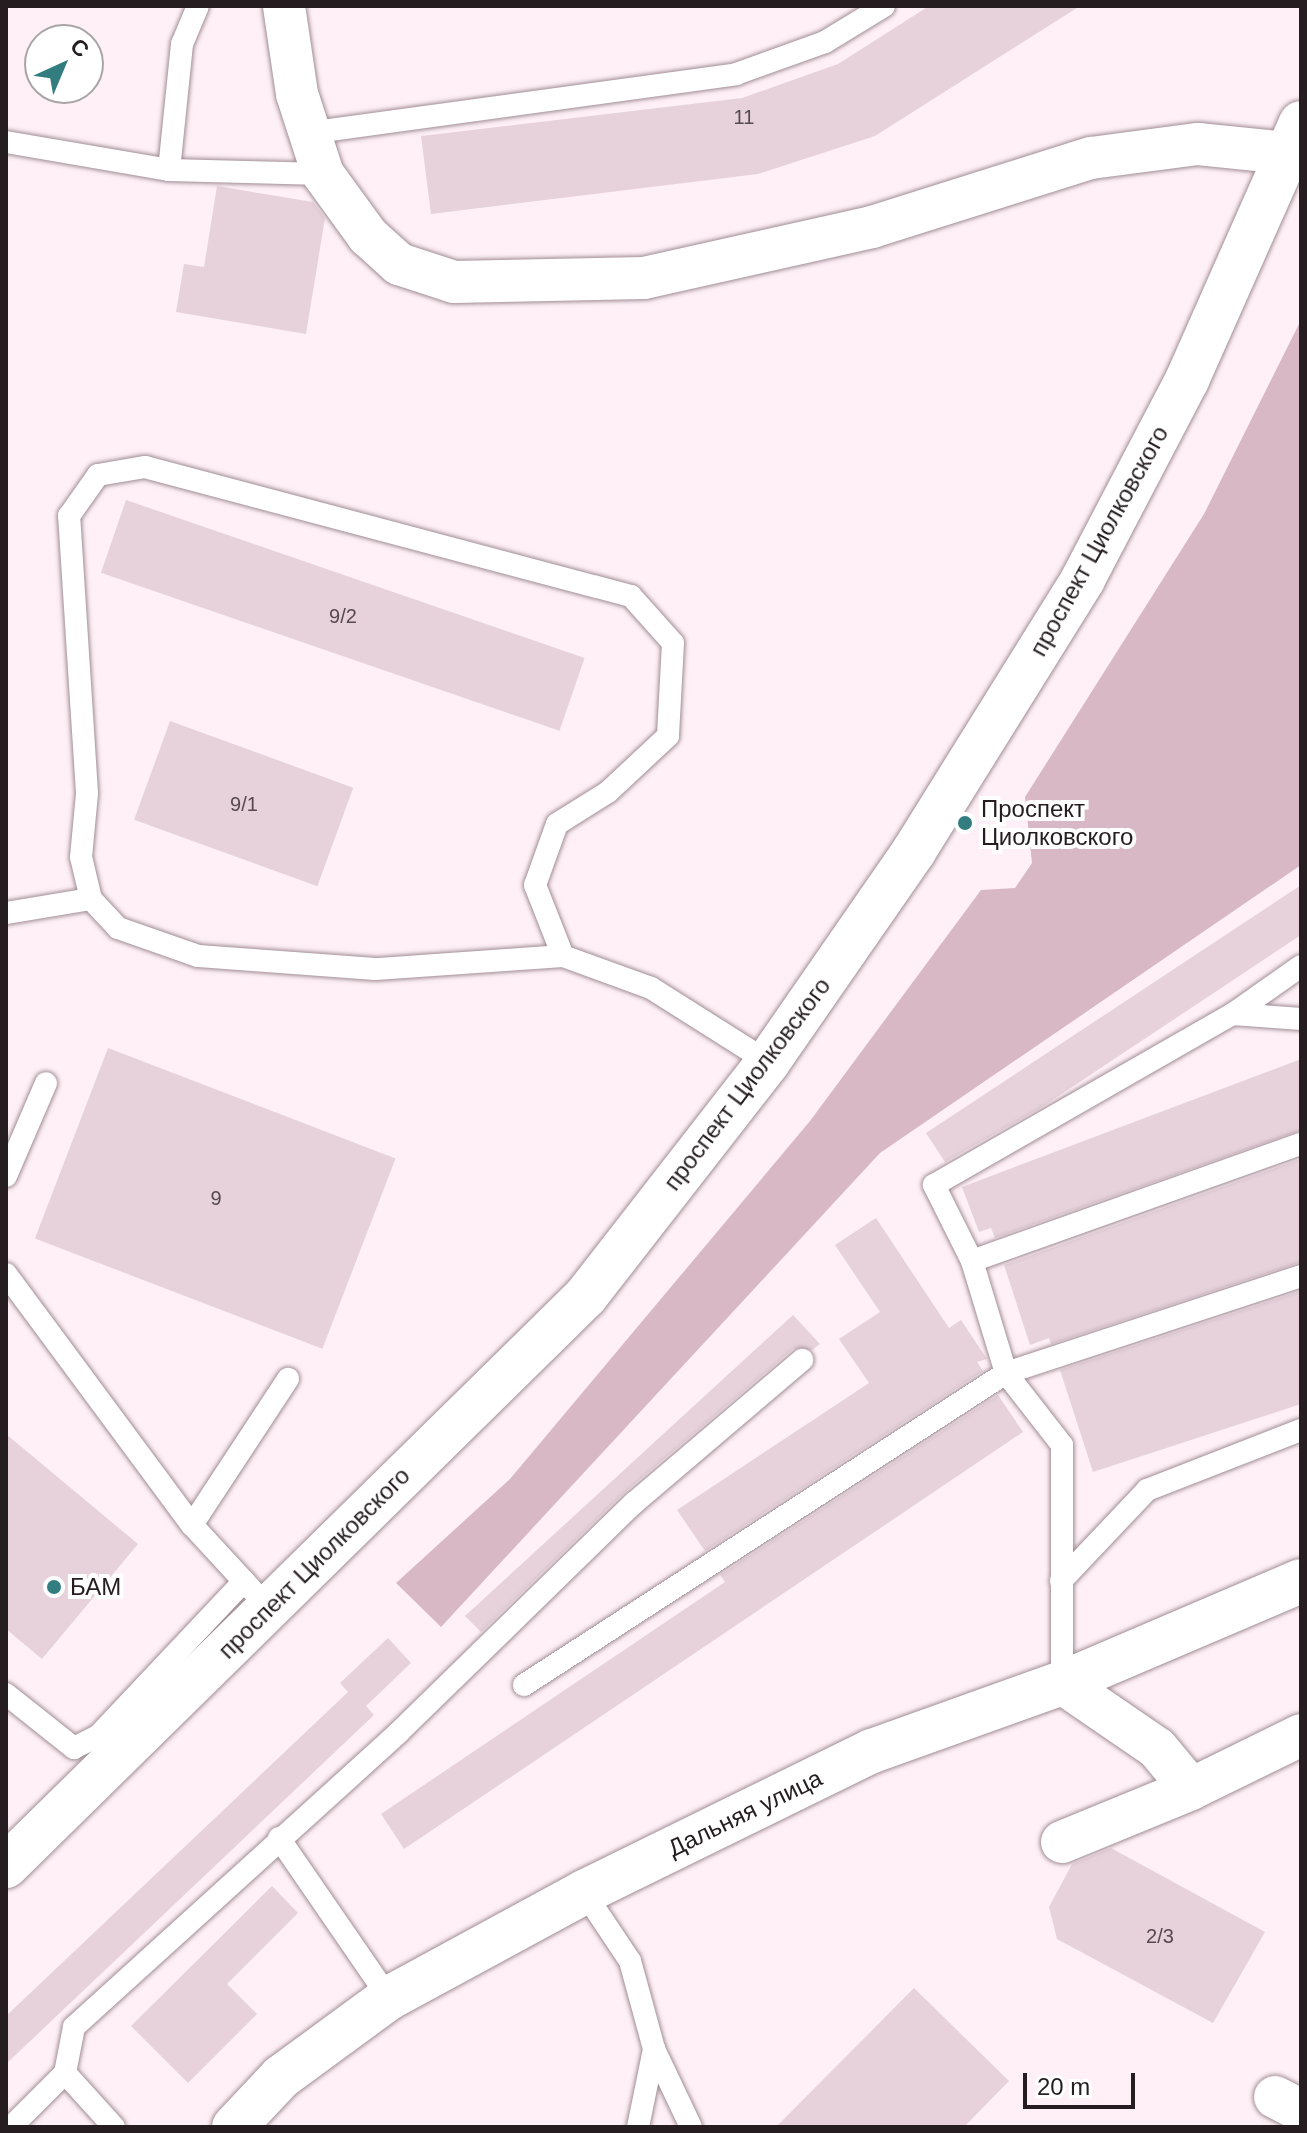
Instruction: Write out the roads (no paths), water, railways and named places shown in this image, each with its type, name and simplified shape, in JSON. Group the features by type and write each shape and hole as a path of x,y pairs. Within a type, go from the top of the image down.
{"main road":[{"name":"проспект Циолковского","path":"6,1866 256,1595 586,1296 768,1062 914,851 1083,579 1187,380 1294,138"},
{"name":"Дальняя улица","path":"234,2127 281,2077 389,1998 584,1892 872,1751 1062,1683 1301,1581"}],"street":[{"name":"проспект Циолковского","path":"284,6 308,133 323,174 368,236 399,264 454,282 644,278 872,227 1091,158 1198,144 1294,138"},
{"path":"1062,1683 1157,1748 1191,1789"},
{"path":"1062,1842 1191,1789 1301,1735"}],"lane":[{"path":"169,170 182,44 198,6"},
{"path":"308,133 736,74 825,42 884,6"},
{"path":"6,142 169,170 323,174"},
{"path":"563,956 535,885 557,824 608,792 668,736 673,643 631,596 145,467 98,475 69,516 87,793 81,857 91,899 118,928 198,956 375,969 563,956 651,988 768,1062"},
{"path":"6,913 91,899"},
{"path":"1062,1683 1062,1445 1006,1373 972,1261 934,1185 1233,1014 1301,966"},
{"path":"1233,1014 1301,1019"},
{"path":"6,1176 46,1083"},
{"path":"972,1261 1301,1144"},
{"path":"6,1274 192,1525 256,1595 98,1736 74,1748 6,1694"},
{"path":"524,1685 1006,1373 1301,1276"},
{"path":"11,2127 65,2073 74,2027 398,1733 634,1503 802,1360"},
{"path":"192,1525 288,1379"},
{"path":"1061,1581 1147,1490 1301,1430"},
{"path":"279,1838 389,1998"},
{"path":"584,1892 630,1961 654,2049 691,2127"},
{"path":"638,2127 654,2049"},
{"path":"65,2073 114,2127"}],"place":[{"name":"Проспект Циолковского","path":"965,823"},
{"name":"БАМ","path":"54,1587"}]}
